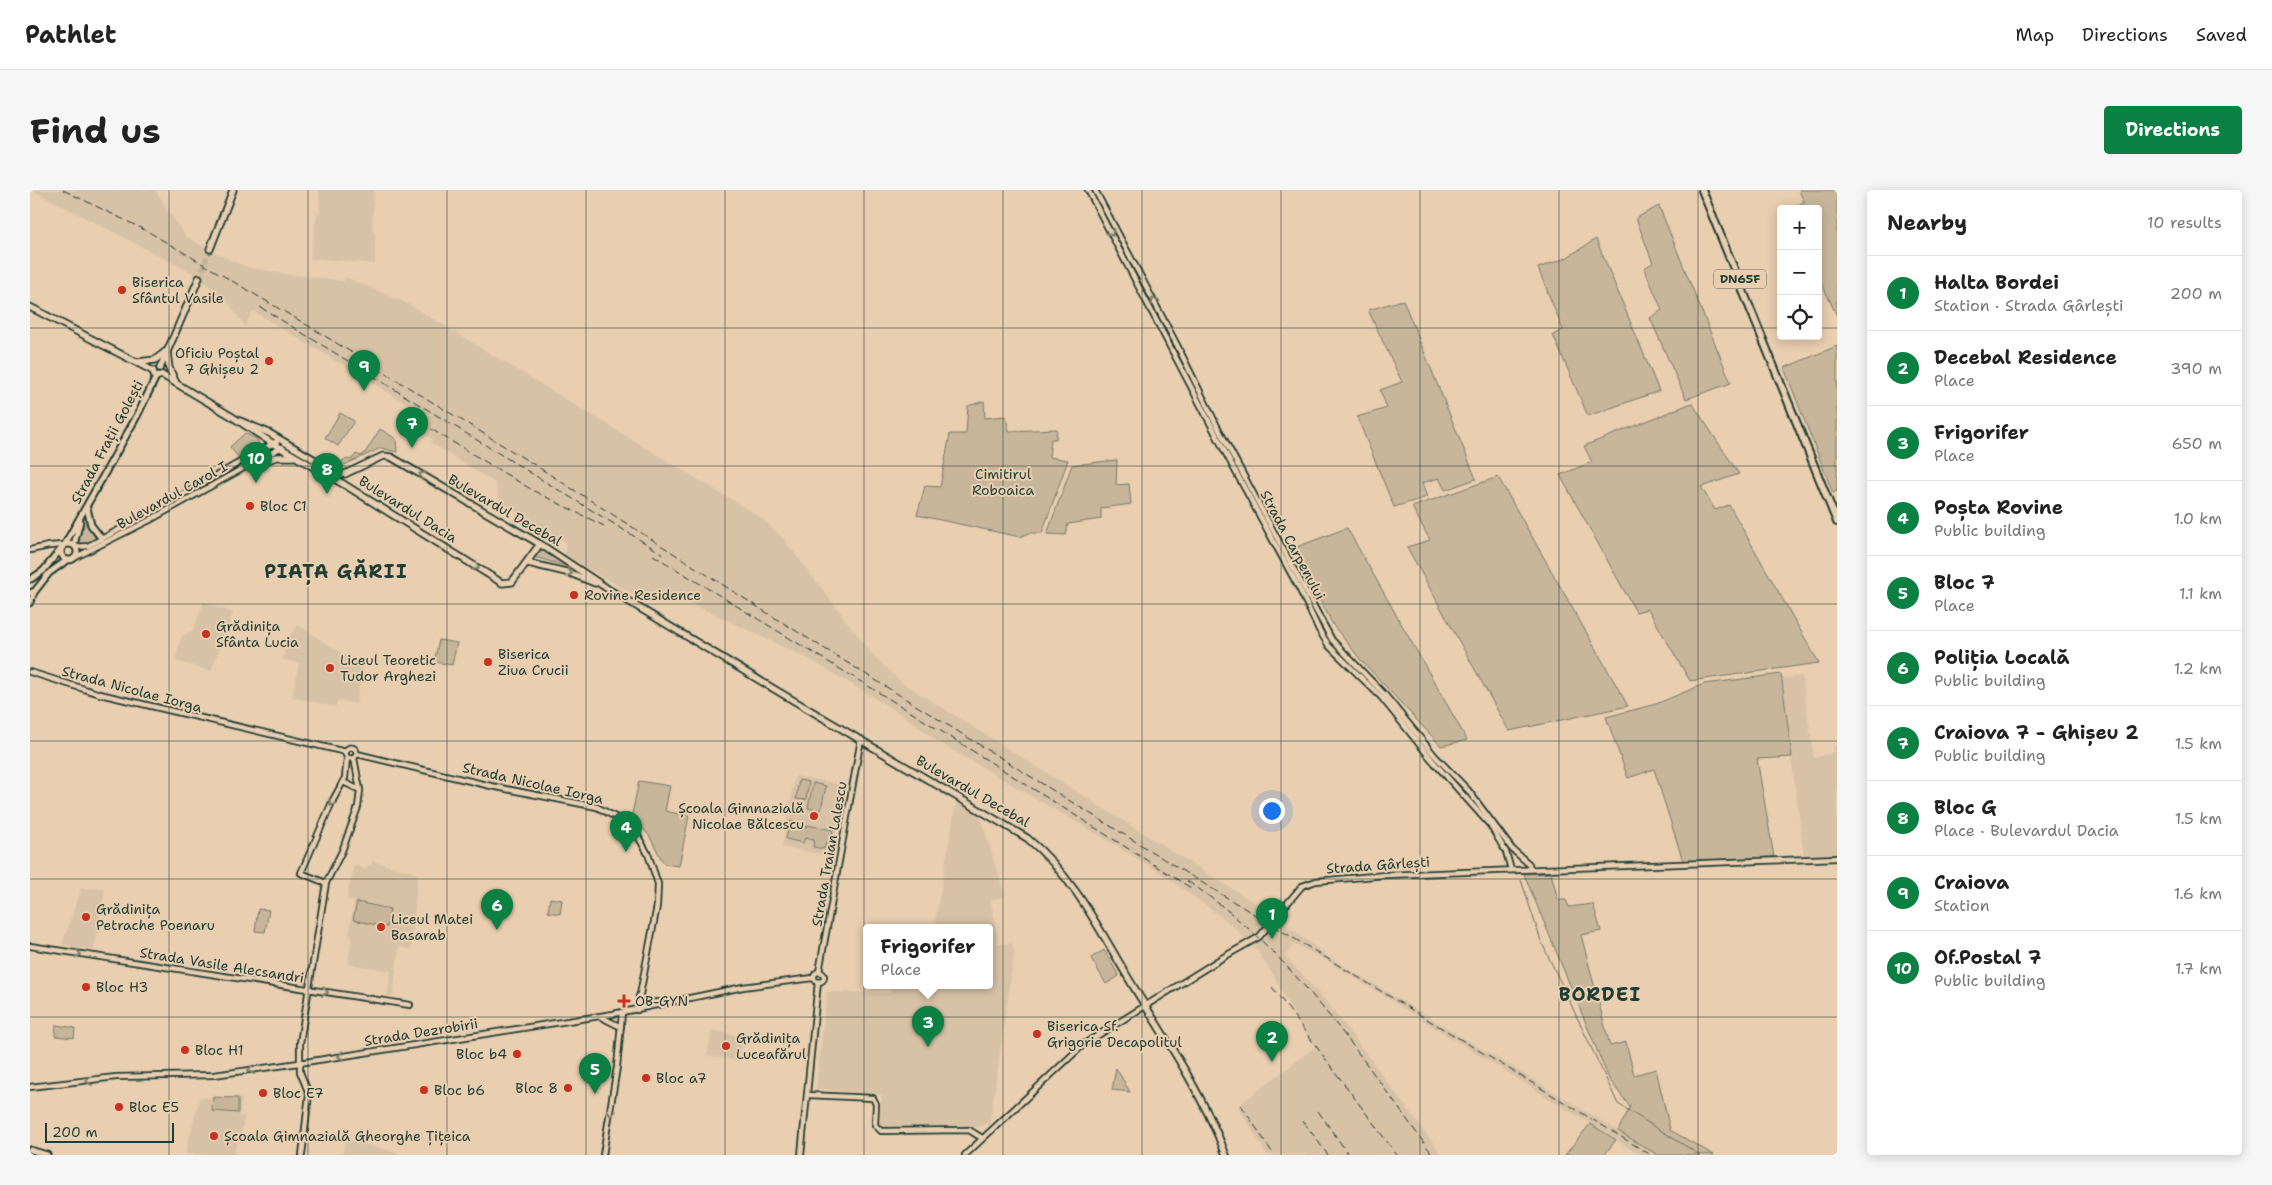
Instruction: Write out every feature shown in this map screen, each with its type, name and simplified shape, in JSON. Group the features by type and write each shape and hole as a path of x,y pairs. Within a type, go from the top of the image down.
{"highway":[{"name":"DN65F","path":"1702,190 1837,522"}],"main road":[{"path":"210,249 233,190"},
{"path":"30,307 153,370 159,376 163,370 160,368 167,350 199,278"},
{"path":"136,362 155,360 167,350"},
{"path":"167,350 169,368 176,383"},
{"path":"153,370 160,368"},
{"name":"Bulevardul Dacia","path":"159,376 176,383 240,421 280,448 345,485 502,583 512,582 528,563"},
{"name":"Strada Frații Golești","path":"30,579 43,571 63,546 81,518 159,376"},
{"name":"Bulevardul Dacia","path":"240,421 279,440 334,473 345,474"},
{"path":"247,466 280,456 299,458"},
{"name":"Bulevardul Decebal","path":"345,474 387,456 540,544 608,589 993,816 1027,838 1041,850 1077,894 1206,1108 1226,1155"},
{"path":"345,474 345,485"},
{"path":"86,508 91,525 102,539"},
{"name":"Strada Frații Golești","path":"75,546 81,518"},
{"path":"528,563 540,544"},
{"path":"34,591 50,573 67,560 74,558 77,553 75,546 63,546 62,558 67,560"},
{"name":"Bulevardul Decebal","path":"528,563 570,573 608,589"},
{"path":"30,579 36,583 34,591"},
{"path":"30,1150 47,1155"}],"street":[{"name":"Strada Carpenului","path":"1088,190 1232,466 1300,590 1319,630 1329,646 1382,698 1432,760 1490,825 1506,852 1512,870"},
{"name":"Strada Carpenului","path":"1095,190 1177,344 1232,454 1332,640 1385,695 1436,756 1468,790 1512,849 1529,864 1530,870"},
{"name":"Bulevardul Carol I","path":"75,546 88,546 102,539 279,440"},
{"name":"Bulevardul Carol I","path":"74,558 150,520 288,445"},
{"path":"30,550 49,546 63,546"},
{"path":"30,603 34,591"},
{"name":"Strada Nicolae Iorga","path":"30,672 100,694 346,755"},
{"name":"Strada Traian Lalescu","path":"819,972 860,739"},
{"path":"302,1155 309,1094 302,1078 299,1063 308,990 326,883 357,814 360,790 356,750 352,748 346,755 348,771 301,873 326,883"},
{"path":"346,755 356,756"},
{"name":"Strada Nicolae Iorga","path":"356,756 491,786 598,807 628,824 635,831 648,854 658,884 657,906 637,1010"},
{"path":"343,782 360,790"},
{"name":"Strada Gârlești","path":"965,1155 1072,1054 1222,958 1259,937 1298,890 1309,883 1357,876 1837,858"},
{"name":"Strada Vasile Alecsandri","path":"30,946 410,1005"},
{"path":"816,972 819,972 824,977 822,981 818,982 813,978 816,972"},
{"name":"Strada Dezrobirii","path":"30,1087 116,1078 214,1075 622,1013 743,987 813,978"},
{"path":"801,1155 818,982"},
{"path":"639,996 646,1003 669,1003"},
{"path":"603,1155 618,1067 622,1013"},
{"path":"599,1016 620,1027"},
{"path":"808,1095 873,1098 876,1104 875,1125 878,1130 885,1132 969,1130 982,1138"}],"shaded area":[{"path":"32,190 155,190 186,237 246,267 344,281 345,277 404,302 420,311 760,517 782,537 872,654 901,682 1266,910 1327,956 1658,1155 1642,1155 1616,1140 1326,960 1294,944 1285,956 1331,1007 1442,1155 1267,1155 1238,1106 1315,1047 1296,1020 1274,976 1254,946 1227,921 1168,878 1119,847 937,741 906,717 811,660 691,603 635,595 598,575 564,554 566,542 500,502 495,483 431,443 433,439 416,429 424,414 253,311 245,326 225,299 196,275"},
{"path":"319,190 374,190 372,229 375,235 375,264 310,258 317,213 320,213"},
{"name":"Grădinița Sfânta Lucia","path":"204,602 233,613 211,671 175,661 181,637 193,630"},
{"name":"Liceul Teoretic Tudor Arghezi","path":"298,625 361,666 363,669 356,704 338,700 335,707 292,697 299,663 283,660 287,640"},
{"path":"1802,676 1814,758 1834,752 1833,747 1837,746 1837,855 1804,856 1781,678"},
{"name":"Școala Gimnazială Nicolae Bălcescu","path":"795,776 845,785 832,856 782,847"},
{"path":"956,803 980,815 1005,896 991,900 998,944 1012,943 1014,953 990,1123 978,1127 887,1129 878,1127 882,1095 816,1089 827,992 890,993 890,989 993,989 993,924 935,924"},
{"name":"Liceul Matei Basarab","path":"372,861 418,874 411,949 399,947 393,996 387,996 391,971 348,964 352,935 349,934 354,901 347,899 354,865 366,870 368,865 371,866"},
{"name":"Grădinița Petrache Poenaru","path":"81,888 105,889 94,950 62,945"},
{"name":"Grădinița Luceafărul","path":"712,1030 744,1037 739,1061 707,1055"},
{"name":"Școala Gimnazială Gheorghe Țițeica","path":"200,1097 241,1099 239,1116 245,1117 234,1155 185,1154"},
{"path":"346,1139 398,1153 398,1155 342,1155"}],"green space":[{"path":"1799,190 1837,190 1837,316 1822,284 1822,205 1798,205 1804,202"},
{"path":"1659,206 1731,383 1686,399 1650,318 1662,310 1644,268 1653,263 1636,218"},
{"path":"1596,239 1659,391 1588,416 1553,335 1563,330 1538,268 1566,258"},
{"path":"1403,300 1476,479 1445,490 1439,478 1422,483 1427,497 1394,507 1357,417 1387,408 1380,390 1402,382 1368,310"},
{"path":"1837,346 1837,491 1833,493 1784,368"},
{"name":"Cimitirul Roboaica","path":"984,401 985,418 1006,416 1009,431 1057,429 1056,439 1051,439 1049,457 1068,460 1042,533 1029,533 1020,537 917,515 925,486 940,487 950,434 966,434 968,406"},
{"path":"1692,403 1739,474 1701,487 1715,510 1729,505 1819,663 1690,681 1648,609 1636,612 1560,475 1592,462 1584,446"},
{"path":"340,413 354,421 338,446 325,438"},
{"path":"380,429 396,439 397,452 381,448 338,468 317,455 339,466 343,460 352,459 356,454 361,456 365,453"},
{"path":"245,433 257,439 259,446 238,457 230,447"},
{"name":"Cimitirul Roboaica","path":"1117,460 1116,485 1129,484 1131,504 1101,508 1101,519 1068,524 1066,535 1047,534 1072,465"},
{"path":"1498,477 1628,706 1509,731 1407,547 1430,540 1412,507"},
{"path":"87,520 96,539 83,544 79,542 80,534"},
{"path":"1347,528 1467,740 1441,746 1360,659 1333,625 1294,548"},
{"path":"540,548 567,564 566,566 534,557"},
{"path":"439,640 457,643 452,665 434,662"},
{"path":"1781,674 1792,757 1757,759 1774,857 1683,861 1654,769 1628,778 1606,717 1656,704 1704,684"},
{"path":"799,780 809,782 806,800 796,799"},
{"path":"639,781 670,786 665,811 689,816 679,866 664,864 650,837 632,814"},
{"path":"813,783 826,786 821,810 808,808"},
{"path":"790,821 799,823 799,826 807,827 807,825 833,830 830,843 826,842 824,849 813,847 814,840 805,838 803,843 786,839"},
{"path":"1551,873 1558,900 1566,900 1569,907 1593,904 1601,931 1581,935 1610,1046 1626,1042 1634,1075 1656,1069 1670,1130 1714,1155 1658,1155 1618,1131 1630,1107 1609,1079 1524,874"},
{"path":"550,898 562,900 560,914 548,912"},
{"path":"357,902 390,909 387,927 353,920"},
{"path":"258,909 269,910 265,932 255,931"},
{"path":"1104,950 1119,976 1106,984 1091,958"},
{"path":"56,1025 75,1028 74,1038 55,1036"},
{"path":"1116,1068 1130,1092 1112,1090"},
{"path":"213,1097 238,1098 238,1113 212,1111"},
{"path":"1590,1124 1616,1140 1604,1155 1565,1155"}],"waterway":[{"path":"1521,880 1541,941 1618,1104 1700,1155"}],"tunnel":[{"path":"199,278 210,249"}],"tram line":[{"path":"30,1153 38,1155"}],"railway":[{"path":"63,190 147,231 307,325 538,467 764,611 1178,868 1651,1155"},
{"path":"260,307 663,554"},
{"path":"421,423 534,491 604,526"},
{"path":"653,555 909,711 1191,888"},
{"path":"1187,881 1225,908 1292,972 1351,1043 1433,1155"},
{"path":"1272,987 1397,1155"},
{"path":"1241,1105 1274,1155"},
{"path":"1318,1111 1349,1155"},
{"path":"1303,1121 1328,1155"}],"place":[{"name":"Biserica Sfântul Vasile","path":"122,290"},
{"name":"Oficiu Poștal 7 Ghișeu 2","path":"269,361"},
{"name":"Craiova","path":"364,391"},
{"name":"Craiova 7 - Ghișeu 2","path":"412,448"},
{"name":"Of.Postal 7","path":"256,483"},
{"name":"Bloc G","path":"327,494"},
{"name":"Bloc C1","path":"250,506"},
{"name":"Rovine Residence","path":"574,595"},
{"name":"Grădinița Sfânta Lucia","path":"206,634"},
{"name":"Biserica Ziua Crucii","path":"488,662"},
{"name":"Liceul Teoretic Tudor Arghezi","path":"330,668"},
{"name":"Școala Gimnazială Nicolae Bălcescu","path":"814,816"},
{"name":"Poșta Rovine","path":"626,852"},
{"name":"Grădinița Petrache Poenaru","path":"86,917"},
{"name":"Liceul Matei Basarab","path":"381,927"},
{"name":"Poliția Locală","path":"497,930"},
{"name":"Halta Bordei","path":"1272,939"},
{"name":"Bloc H3","path":"86,987"},
{"name":"OB-GYN","path":"624,1001"},
{"name":"Biserica Sf. Grigorie Decapolitul","path":"1037,1034"},
{"name":"Grădinița Luceafărul","path":"726,1046"},
{"name":"Frigorifer","path":"928,1047"},
{"name":"Bloc H1","path":"185,1050"},
{"name":"Bloc b4","path":"517,1054"},
{"name":"Decebal Residence","path":"1272,1062"},
{"name":"Bloc a7","path":"646,1078"},
{"name":"Bloc 8","path":"568,1088"},
{"name":"Bloc b6","path":"424,1090"},
{"name":"Bloc E7","path":"263,1093"},
{"name":"Bloc 7","path":"595,1094"},
{"name":"Bloc E5","path":"119,1107"},
{"name":"Școala Gimnazială Gheorghe Țițeica","path":"214,1136"}],"district":[{"name":"PIAȚA GĂRII","path":"336,571"},
{"name":"BORDEI","path":"1600,994"}]}
